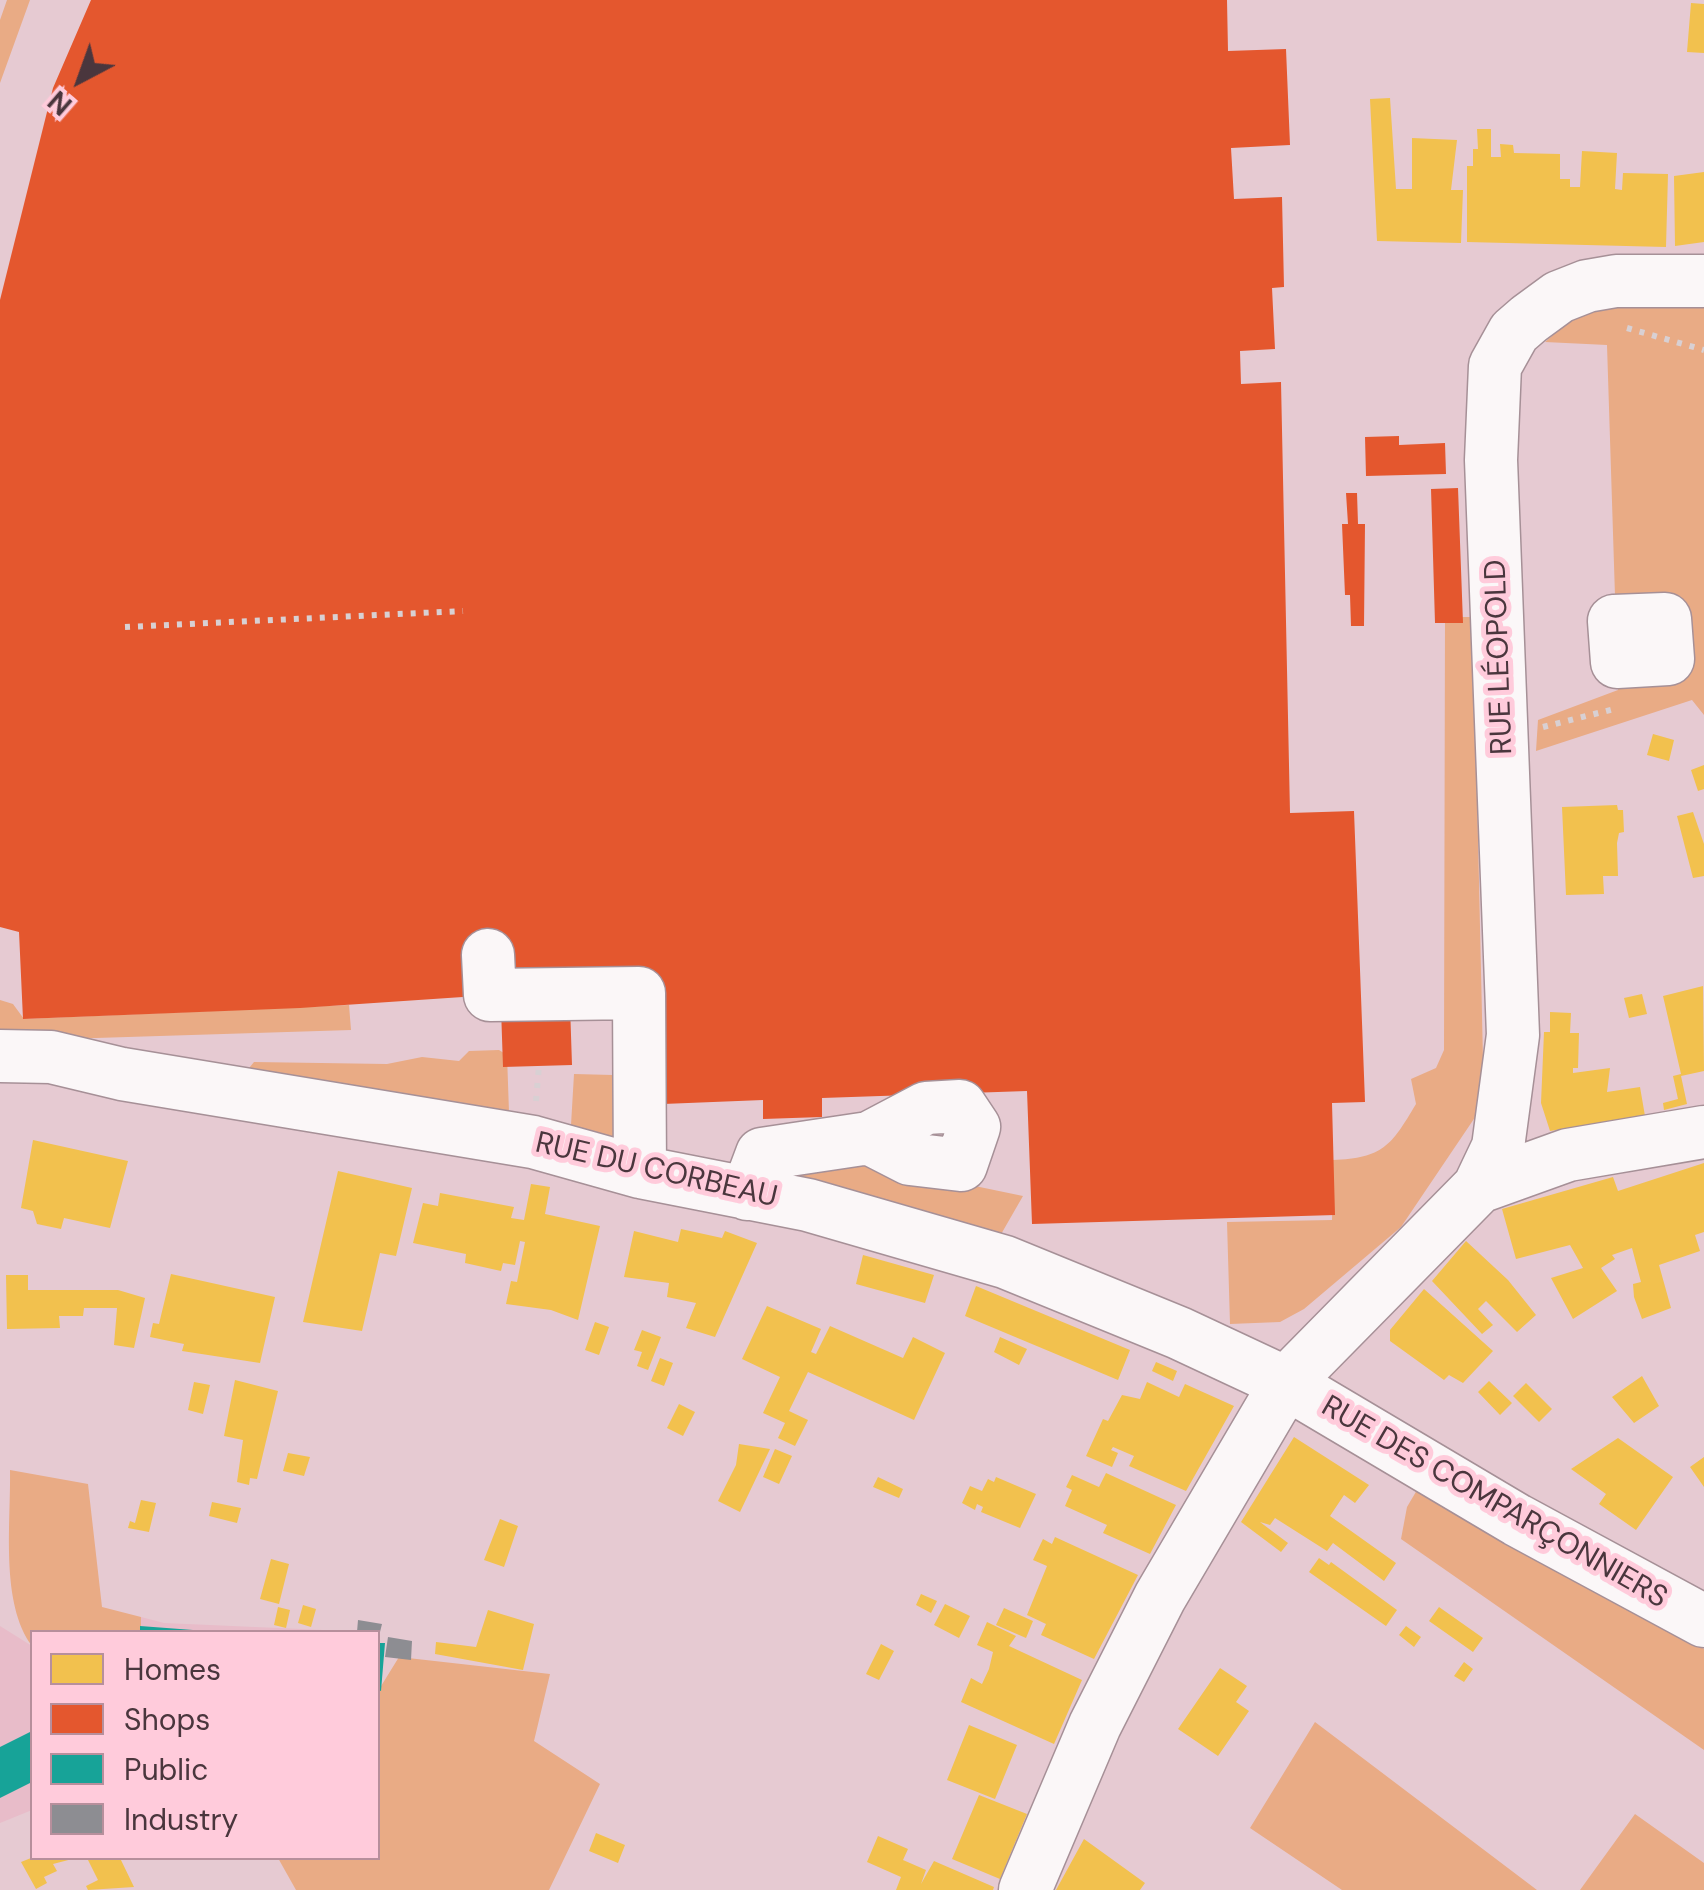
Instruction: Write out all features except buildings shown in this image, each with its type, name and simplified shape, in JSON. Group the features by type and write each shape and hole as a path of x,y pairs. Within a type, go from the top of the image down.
{"street":[{"name":"RUE LÉOPOLD","path":"1479,1187 1498,1146 1514,1035 1491,460 1495,366 1514,332 1558,297 1616,281 1704,281"},
{"path":"488,955 490,995 638,993 640,1172"},
{"name":"RUE DU CORBEAU","path":"0,1056 51,1057 122,1074 532,1142 640,1172 915,1234 1005,1262 1197,1341 1286,1383"},
{"path":"1024,1890 1095,1725 1160,1597 1286,1383 1479,1187 1568,1155 1704,1132"},
{"path":"747,1194 762,1154 868,1138"},
{"name":"RUE DES COMPARÇONNIERS","path":"1286,1383 1517,1520 1704,1621"}],"path":[{"path":"124,627 463,611"},
{"path":"1504,729 1544,727 1622,707"}],"shaded area":[{"path":"7,0 30,0 0,83 0,20"},
{"path":"1704,296 1704,715 1692,700 1536,751 1538,720 1618,690 1607,345 1545,342 1586,307"},
{"path":"1445,617 1473,617 1484,1104 1401,1227 1304,1309 1280,1322 1230,1324 1227,1222 1332,1220 1333,1160 1364,1156 1392,1140 1416,1104 1411,1079 1436,1068 1444,1050"},
{"path":"0,1000 13,1004 24,1019 349,1005 351,1030 0,1041"},
{"path":"499,1050 507,1055 509,1112 245,1073 254,1062 387,1064 422,1057 459,1061 469,1051"},
{"path":"574,1074 613,1075 614,1140 571,1125"},
{"path":"864,1163 1023,1196 1000,1236 778,1175"},
{"path":"10,1470 88,1484 102,1607 141,1617 141,1630 30,1630 30,1642 15,1608 9,1538"},
{"path":"1417,1490 1471,1513 1704,1649 1704,1750 1401,1539 1407,1507"},
{"path":"141,1617 164,1623 323,1630 141,1630"},
{"path":"0,1626 30,1645 30,1811 0,1823"},
{"path":"399,1657 550,1674 534,1741 600,1784 549,1890 296,1890 279,1860 380,1860 380,1688"},
{"path":"1315,1722 1537,1890 1342,1890 1250,1828"},
{"path":"1635,1814 1704,1863 1704,1890 1580,1890"}]}
